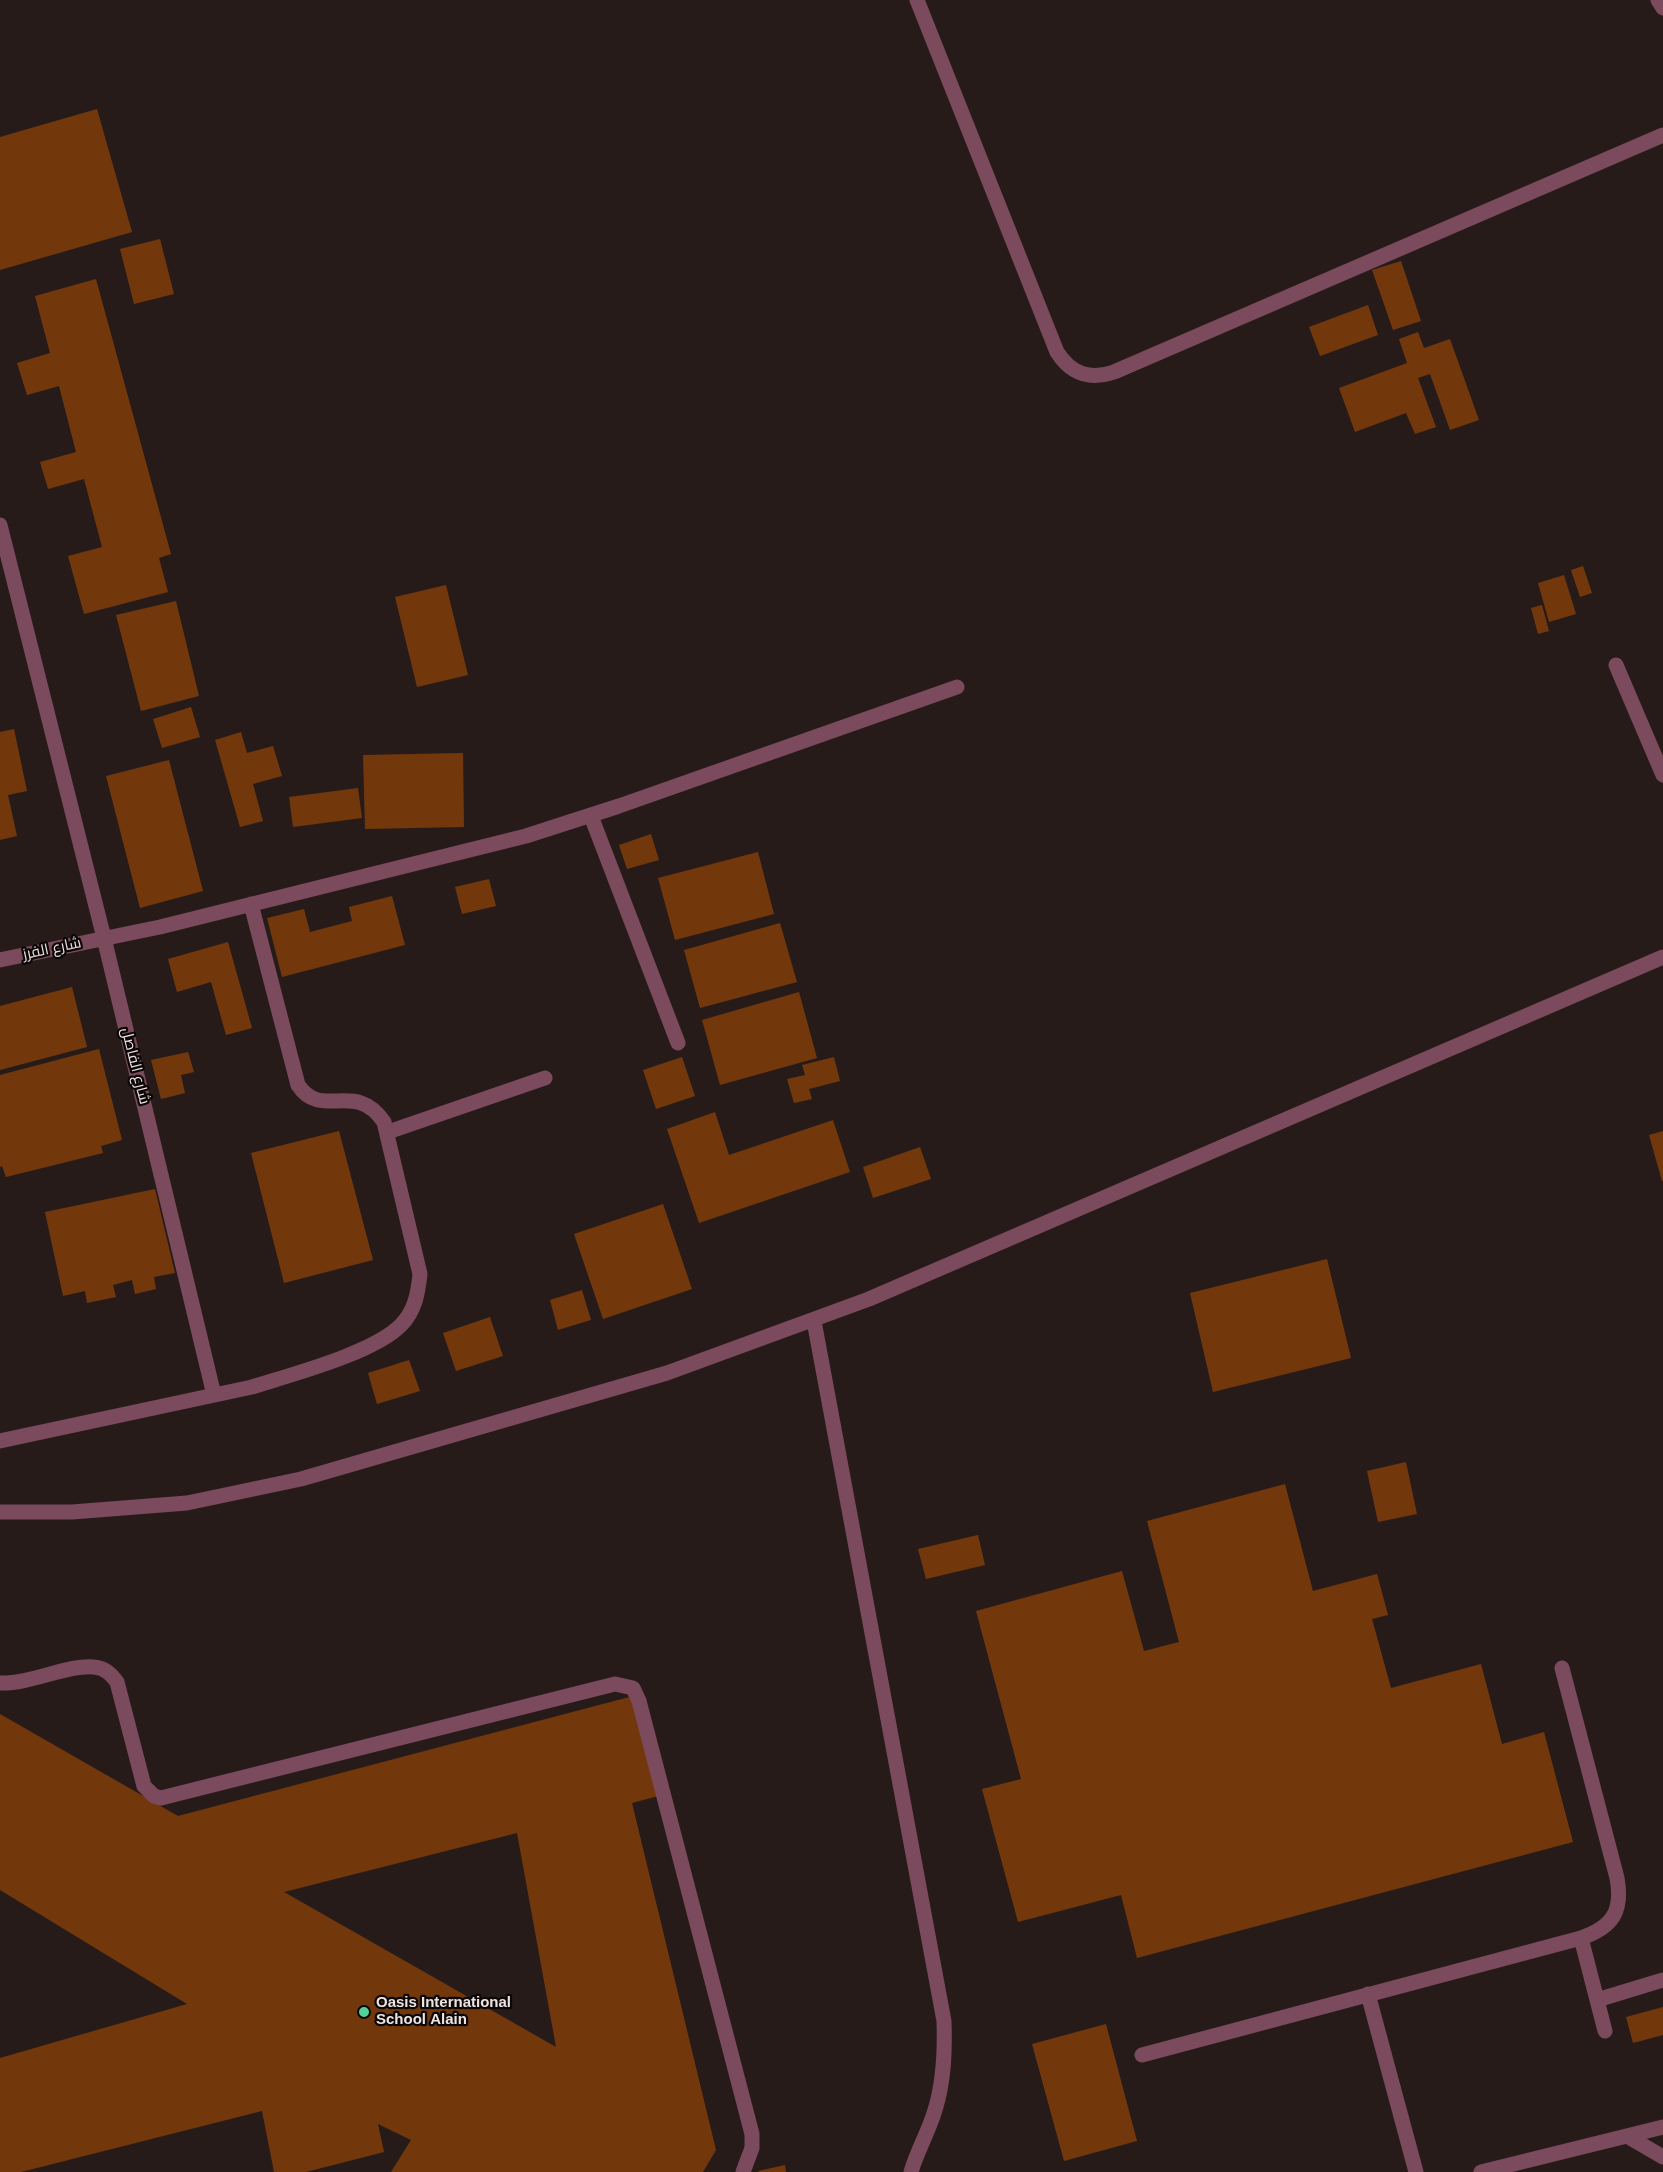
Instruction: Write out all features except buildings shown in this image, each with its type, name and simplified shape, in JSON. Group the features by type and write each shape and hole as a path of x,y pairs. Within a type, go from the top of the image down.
{"street":[{"path":"917,0 1057,352 1071,369 1092,376 1114,372 1663,135"},
{"path":"1658,0 1663,8"},
{"name":"شارع الفاصل","path":"0,525 104,938 214,1395"},
{"path":"1616,665 1663,775"},
{"name":"شارع الفرز","path":"0,960 251,904 526,836 591,816 957,687"},
{"path":"591,816 678,1043"},
{"path":"0,1441 214,1395 284,1377 369,1346 400,1326 411,1311 418,1293 420,1274 388,1132 378,1113 369,1106 348,1099 325,1103 313,1100 298,1085 251,904"},
{"path":"0,1512 72,1512 187,1503 301,1479 656,1377 814,1321 1663,957"},
{"path":"388,1132 545,1078"},
{"path":"814,1321 944,2021 945,2052 942,2084 935,2112 911,2172"},
{"path":"0,1683 27,1682 92,1666 111,1674 117,1682 144,1786 154,1796 161,1798 615,1684 633,1688 639,1701 752,2134 752,2148 743,2172"},
{"path":"1142,2055 1581,1938 1598,1932 1610,1922 1617,1909 1620,1895 1562,1668"},
{"path":"1581,1938 1605,2031"},
{"path":"1597,2000 1663,1980"},
{"path":"1368,1994 1416,2172"},
{"path":"1480,2172 1663,2127"},
{"path":"1627,2136 1663,2157"}],"place":[{"name":"Oasis International School Alain","path":"364,2012"}]}
